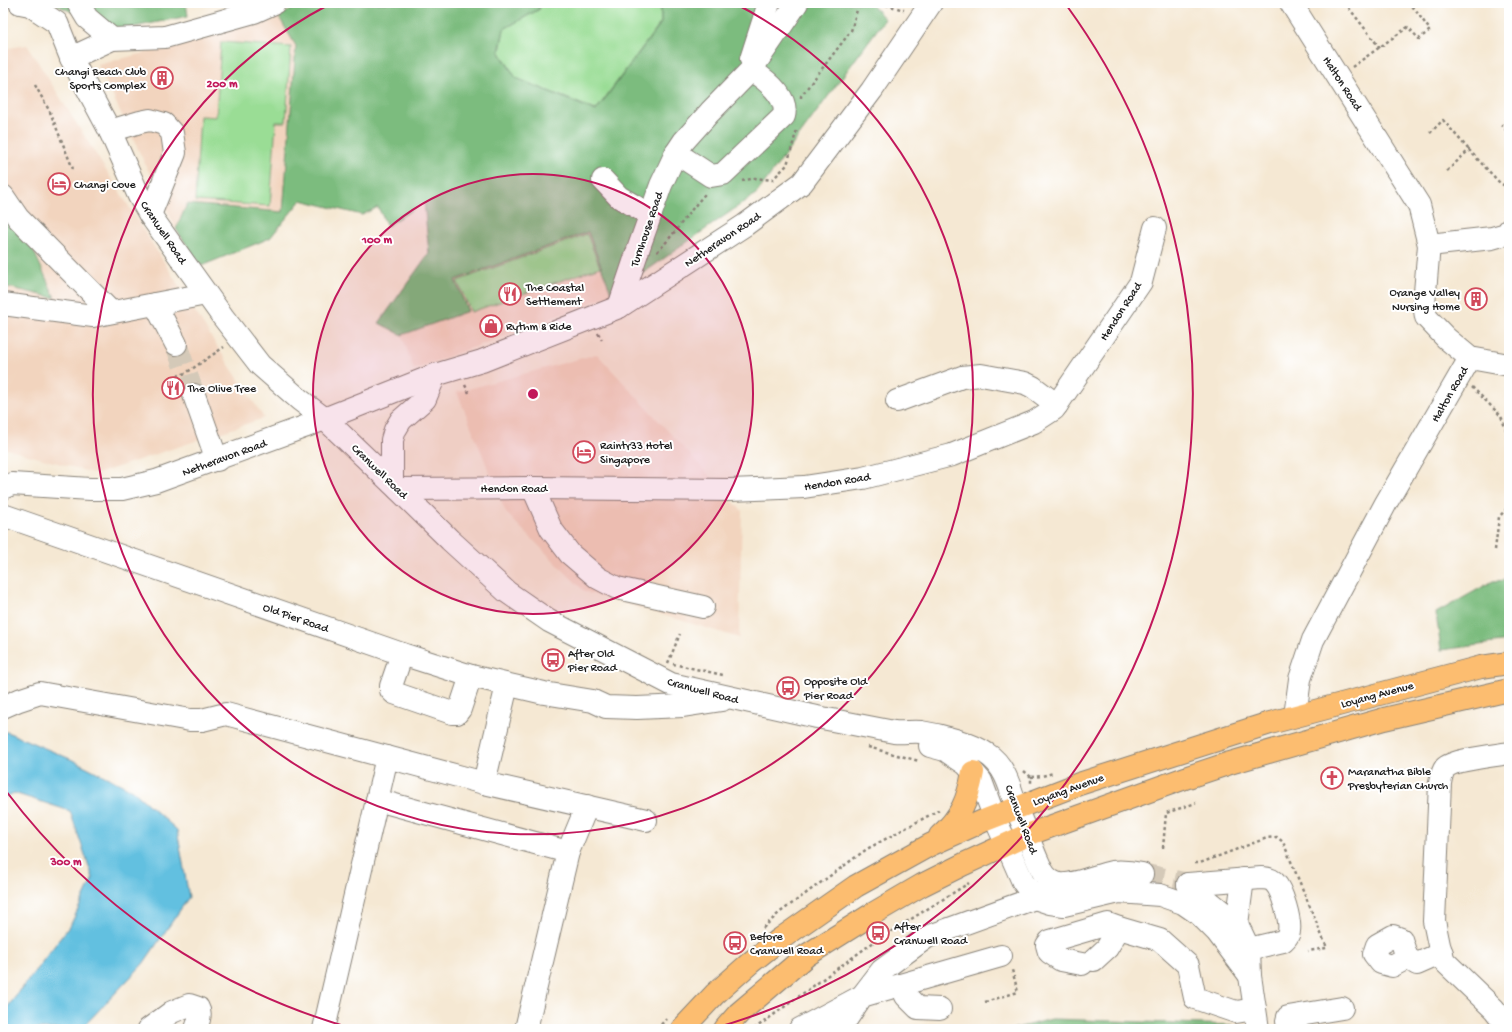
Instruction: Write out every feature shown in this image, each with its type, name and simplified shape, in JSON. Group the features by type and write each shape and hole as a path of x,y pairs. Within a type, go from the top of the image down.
{"main road":[{"name":"Loyang Avenue","path":"682,1029 715,994 779,940 856,886 930,844 994,816 1079,784 1295,716 1481,667 1509,663"},
{"path":"725,1029 739,1014 807,955 922,885 1027,835 1230,763 1384,719 1509,690"},
{"path":"930,844 953,824 962,809 971,788 973,772"}],"street":[{"name":"Cranwell Road","path":"20,3 30,5 57,23 72,58 110,131 139,196 150,215 206,294 260,365 300,400 325,419 450,540 507,592 549,621 671,684 817,717 904,733 919,732 936,735 970,745 988,754 999,765 1007,781 1043,873"},
{"path":"78,3 87,18 112,39"},
{"path":"72,58 112,39 165,37 254,12 274,3"},
{"path":"676,153 710,176 723,174 784,116 785,111 778,92 764,79 751,70 751,57 769,3"},
{"name":"Netheravon Road","path":"3,488 12,484 90,489 122,489 156,481 217,460 325,419 435,375 494,356 619,307 745,225 802,183 872,90 931,3"},
{"name":"Halton Road","path":"1291,3 1339,76 1419,205 1430,245 1424,304 1426,317 1446,338 1465,366 1386,503 1313,640 1300,679 1295,716"},
{"name":"Turnhouse Road","path":"619,307 661,184 676,153 699,123 751,70 795,4"},
{"path":"110,131 150,120 164,124 172,134 175,154 150,215"},
{"path":"603,180 619,197 640,209 651,213"},
{"path":"3,196 18,218 111,312"},
{"name":"Hendon Road","path":"395,486 730,490 804,486 863,478 952,455 1034,422 1054,409 1140,282 1155,228"},
{"path":"1430,245 1492,238 1508,233"},
{"path":"3,304 92,316 206,294"},
{"path":"155,304 176,344"},
{"path":"1465,366 1509,366"},
{"path":"395,486 392,440 395,430 401,420 425,399 435,375"},
{"path":"897,401 962,377 981,376 1025,383 1033,387 1056,405"},
{"path":"194,395 217,460"},
{"path":"533,488 551,529 570,554 598,578 617,588 703,607"},
{"name":"Old Pier Road","path":"3,515 402,654 471,676 506,685 593,701 606,707 637,708 683,706 736,698"},
{"path":"402,654 390,686 391,690 394,693 452,713 457,713 460,709 471,676"},
{"name":"Old Pier Road","path":"593,701 604,696 620,698 646,693 652,673"},
{"name":"Old Pier Road","path":"637,708 658,702 671,684"},
{"path":"484,783 506,685"},
{"path":"3,707 40,693 190,720 202,720 226,714 484,783 646,820"},
{"name":"Cranwell Road","path":"904,733 915,742 946,750 966,764 981,781 1006,845 1029,890"},
{"path":"1509,753 1455,763 1446,767 1442,774 1434,921 1444,961 1472,986 1494,1009 1509,1028"},
{"path":"324,1029 387,757"},
{"path":"377,800 568,852"},
{"path":"526,1029 568,852 587,806"},
{"path":"1043,873 1048,879 1060,884 1112,872 1127,871 1142,874"},
{"path":"840,1029 862,996 882,970 927,937 1029,890 1043,892 1045,887 1043,873"},
{"path":"1119,928 1108,948 1088,962 1061,960 1049,952 1047,945 1050,941 1108,924 1160,940 1188,965 1195,998 1257,1019 1250,976 1249,949 1237,924 1188,884 1268,878 1275,883 1280,891 1290,922 1289,931 1287,938 1283,941 1249,949"},
{"path":"1237,924 1243,879"},
{"path":"1029,890 1050,903 1064,905 1119,892 1160,895 1183,903 1199,914 1217,932 1250,976"},
{"path":"1407,958 1417,964 1442,953"},
{"path":"800,1029 862,996 1001,956"},
{"path":"901,985 906,996 918,1008 940,1010"},
{"path":"149,1029 172,1012 189,1005 198,1008 200,1011 196,1029"},
{"path":"1288,1029 1288,1017 1342,1008"}],"path":[{"path":"880,3 909,11"},
{"path":"1345,3 1380,48"},
{"path":"1339,76 1408,27 1418,39 1430,30 1410,3"},
{"path":"35,85 50,112 73,169"},
{"path":"1430,133 1443,120 1500,183 1509,188"},
{"path":"1509,123 1502,125 1509,134"},
{"path":"1447,171 1469,150"},
{"path":"598,333 602,340"},
{"path":"177,376 186,373 220,350"},
{"path":"1465,366 1501,416 1509,438"},
{"path":"464,383 470,395"},
{"path":"1494,550 1499,517 1509,506"},
{"path":"671,656 680,634"},
{"path":"866,746 923,762"},
{"path":"1163,848 1166,813 1196,803"}],"shaded area":[{"path":"279,17 296,46 283,212 187,204 176,229 98,65"},
{"name":"Changi Cove","path":"27,45 220,351 264,418 97,474 3,448 3,49"},
{"path":"589,232 612,295 414,370 402,335 468,311 455,280"},
{"name":"Raintr33 Hotel Singapore","path":"597,354 742,511 739,638 584,591 506,513 457,392"}],"green space":[{"path":"57,3 186,3 188,16 114,31 57,5"},
{"path":"301,3 538,3 539,9 504,29 499,52 516,78 596,111 661,23 661,3 870,3 885,19 757,193 612,295 588,232 455,280 468,311 402,335 379,323 429,253 424,202 387,226 378,207 362,215 301,200 270,238 201,266 176,229 187,204 283,212 296,46 279,17"},
{"path":"538,3 660,3 661,22 596,110 516,78 500,52 504,29 540,9"},
{"path":"221,42 291,47 286,122 276,122 270,206 195,201 200,116 216,117"},
{"path":"3,183 55,298 3,286"},
{"path":"587,234 600,267 471,312 457,281"},
{"path":"1509,580 1509,641 1441,650 1436,613 1493,581"},
{"path":"1052,1019 1233,1025 1233,1029 1013,1029"}],"water":[{"path":"3,732 7,732 75,761 132,790 177,830 189,897 143,964 81,1029 3,1029 3,1013 71,924 93,878 70,811 14,793 3,798"}],"tunnel":[{"path":"176,344 194,395"},
{"path":"1142,874 1188,884"}],"place":[{"name":"Changi Beach Club Sports Complex","path":"162,78"},
{"name":"Changi Cove","path":"59,184"},
{"name":"The Coastal Settlement","path":"510,294"},
{"name":"Orange Valley Nursing Home","path":"1476,299"},
{"name":"Rythm & Ride","path":"491,326"},
{"name":"The Olive Tree","path":"173,388"},
{"name":"Raintr33 Hotel Singapore","path":"584,452"},
{"name":"After Old Pier Road","path":"553,660"},
{"name":"Opposite Old Pier Road","path":"788,688"},
{"name":"Maranatha Bible Presbyterian Church","path":"1332,778"},
{"name":"After Cranwell Road","path":"878,933"},
{"name":"Before Cranwell Road","path":"735,943"}]}
